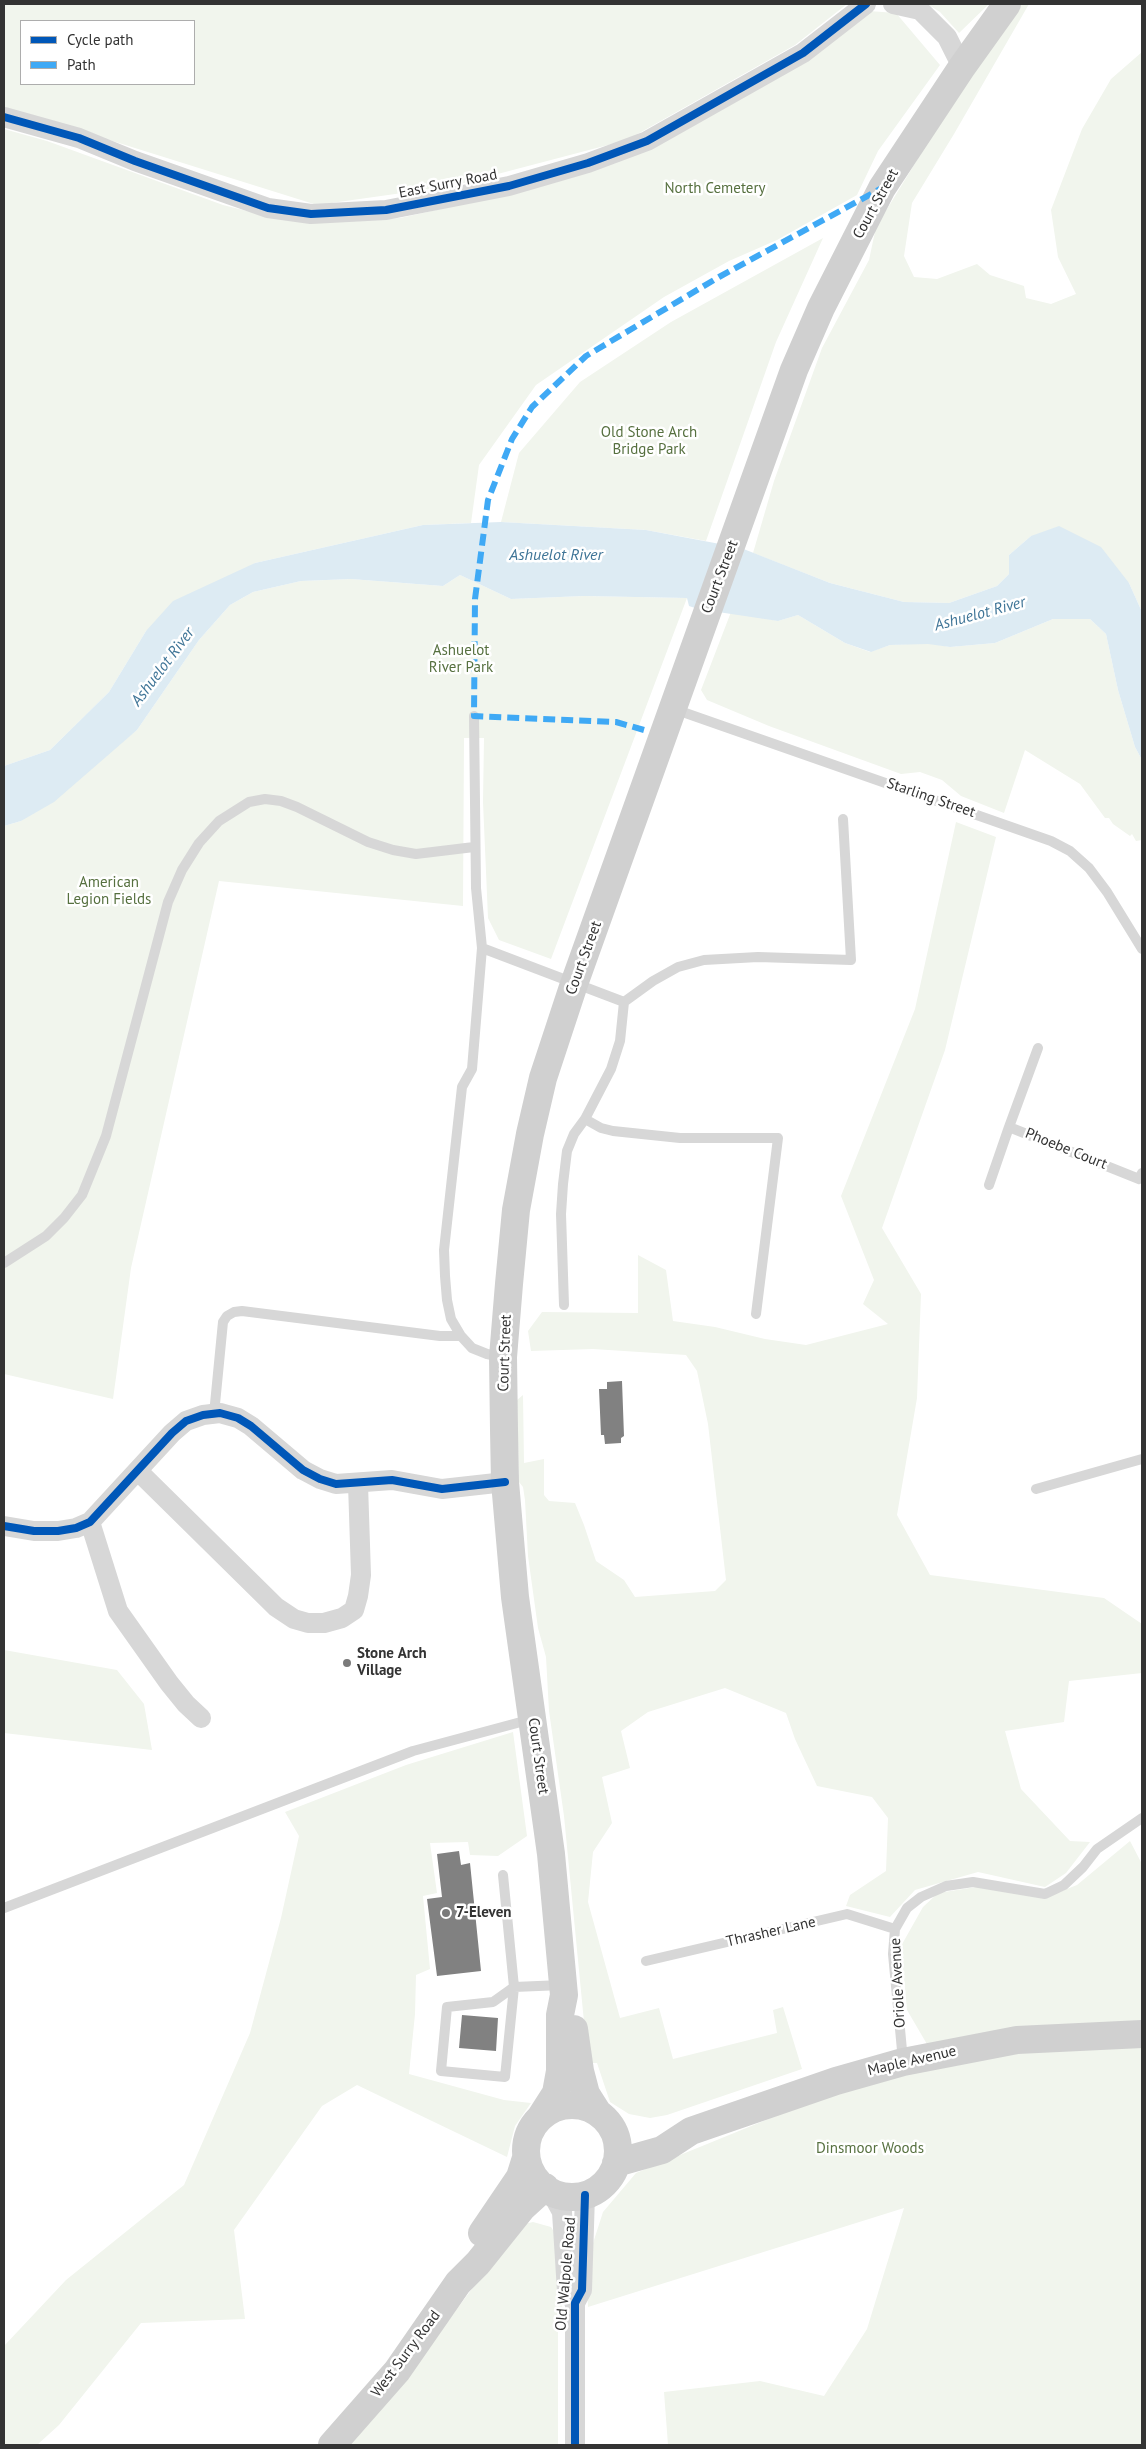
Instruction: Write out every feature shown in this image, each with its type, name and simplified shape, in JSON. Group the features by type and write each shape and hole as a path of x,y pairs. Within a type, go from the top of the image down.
{"main road":[{"name":"Court Street","path":"598,2113 586,2094 580,2071 572,2015 564,1990 551,1854 515,1597 506,1482 503,1357 516,1210 530,1134 543,1078 574,984 794,370 821,308 882,188 962,67 1007,4"},
{"name":"Court Street","path":"540,2118 556,2093 560,2071 560,2016 564,1990"},
{"name":"Maple Avenue","path":"616,2151 657,2132 691,2131 836,2081 903,2062 1017,2040 1142,2034"},
{"path":"568,2105 584,2107 598,2113 609,2124 616,2151 614,2170 605,2183 594,2192 585,2195 565,2197 548,2190 531,2172 526,2158 531,2130 540,2118 552,2109 568,2105"},
{"name":"West Surry Road","path":"458,2283 468,2257 520,2177 526,2158"},
{"name":"West Surry Road","path":"332,2445 397,2371 458,2283 478,2263 522,2208 548,2190"}],"street":[{"name":"East Surry Road","path":"4,117 79,138 135,161 268,208 311,214 386,210 509,186 588,163 647,141 803,53 866,4"},
{"path":"893,4 920,10 947,37 962,67"},
{"path":"4,1526 34,1531 58,1531 76,1528 90,1522 172,1433 186,1421 203,1415 214,1414 238,1418 251,1426 303,1470 320,1479 336,1484 358,1484 392,1480 442,1489 506,1482"},
{"path":"138,1471 276,1607 294,1619 308,1623 324,1623 342,1618 354,1610 361,1575 358,1484"},
{"path":"90,1522 118,1611 169,1683 186,1704 201,1718"},
{"name":"Old Walpole Road","path":"548,2190 562,2212 567,2291 575,2303"},
{"name":"Old Walpole Road","path":"575,2445 575,2303 582,2290 585,2195"}],"lane":[{"name":"Starling Street","path":"674,709 1051,841 1070,851 1088,868 1107,892 1142,949"},
{"path":"474,716 474,848 477,918 482,948 472,1069 462,1087 444,1250 447,1300 451,1319 461,1336 472,1348 487,1354 503,1357"},
{"path":"4,1263 46,1236 82,1196 106,1136 168,902 186,863 198,844 219,821 249,802 265,799 281,801 297,807 368,842 392,850 430,853 474,848"},
{"path":"564,1305 561,1214 568,1151 574,1134 586,1119 611,1069 620,1041 624,1002 652,981 678,967 704,960 758,957 851,960 843,819"},
{"path":"482,948 624,1002"},
{"name":"Phoebe Court","path":"1038,1048 1009,1126 1139,1179 1142,1173"},
{"path":"586,1119 600,1128 680,1138 778,1138 756,1314"},
{"path":"989,1185 1009,1126"},
{"path":"214,1414 223,1322 227,1316 234,1312 242,1311 440,1336 461,1336"},
{"path":"1036,1489 1142,1459"},
{"path":"4,1908 413,1751 533,1719"},
{"name":"Oriole Avenue","path":"903,2062 894,1976 895,1929 907,1908 946,1886 974,1882 1045,1894 1064,1885 1098,1849 1142,1818"},
{"path":"503,1875 514,1987 505,2077 441,2070 448,2007 493,2002 514,1987 564,1990"},
{"name":"Thrasher Lane","path":"646,1961 846,1914 895,1929"}],"green space":[{"path":"4,4 847,4 795,45 627,140 452,186 317,205 4,107"},
{"path":"927,4 989,4 959,33 940,12"},
{"path":"1020,4 1029,4 912,203 904,256 914,277 937,279 977,264 990,275 1024,286 1026,298 1051,304 1076,294 1058,257 1051,210 1082,129 1111,79 1142,52 1142,612 1129,583 1031,536 1009,555 1009,574 997,586 949,603 904,602 830,583 753,553 774,481 822,348 869,260 876,227 976,64"},
{"name":"North Cemetery","path":"869,11 896,13 940,65 878,151 857,195 777,240 729,261 664,297 536,385 479,465 471,523 423,525 255,563 146,631 109,692 50,750 4,766 4,129 47,141 223,205 251,212 312,222 400,218 473,202 616,163"},
{"name":"Old Stone Arch Bridge Park","path":"823,238 776,342 706,541 646,530 501,522 519,453 580,382 671,322"},
{"name":"American Legion Fields","path":"460,575 511,599 584,596 687,598 551,959 499,940 488,918 483,802 484,738 464,738 463,906 219,881 131,1268 113,1399 4,1374 4,826 21,821 137,730 199,640 230,605 253,592 301,581 351,579 443,586"},
{"path":"731,612 778,621 798,615 845,643 870,652 890,645 928,643 950,647 995,643 1053,619 1090,619 1106,634 1118,690 1135,747 1142,760 1142,840 1136,841 1132,834 1130,836 1113,824 1109,818 1105,818 1080,784 1025,750 1004,813 961,796 942,780 920,772 901,774 769,726 707,700 701,690"},
{"path":"956,822 996,837 945,1050 882,1228 921,1294 917,1398 897,1515 930,1575 1104,1598 1142,1624 1142,1673 1069,1681 1064,1722 1005,1731 1021,1789 1070,1841 1090,1842 1066,1873 1045,1887 978,1872 915,1890 890,1917 846,1906 850,1895 886,1871 888,1818 872,1797 817,1786 795,1739 786,1713 725,1688 648,1712 621,1731 630,1768 602,1777 612,1823 593,1852 588,1902 620,2018 659,2008 673,2059 777,2033 773,2010 783,2007 802,2069 667,2115 650,2118 629,2114 610,2102 597,2063 588,2063 564,1816 549,1711 546,1657 538,1628 528,1556 525,1500 523,1487 519,1482 517,1400 523,1395 524,1463 544,1459 544,1495 549,1501 575,1503 596,1561 624,1580 635,1597 715,1591 726,1580 708,1424 697,1371 686,1355 593,1349 531,1351 528,1331 542,1312 638,1313 638,1255 666,1270 673,1321 715,1327 765,1339 806,1345 888,1324 863,1304 874,1280 841,1196 915,1009"},
{"path":"4,1650 117,1670 144,1704 152,1750 4,1733"},
{"path":"513,1732 527,1836 498,1856 470,1855 468,1842 430,1843 437,1893 423,1896 430,1969 416,1975 415,2014 409,2074 504,2100 531,2103 515,2126 507,2157 357,2085 322,2106 234,2230 245,2319 141,2323 59,2425 37,2445 4,2445 4,2346 66,2280 184,2185 250,2033 281,1918 299,1836 285,1812 406,1765"},
{"name":"Dinsmoor Woods","path":"1130,1841 1142,1864 1142,2445 668,2445 664,2392 760,2381 824,2396 867,2329 904,2208 588,2307 586,2265 603,2212 636,2173 864,2080 938,2063 907,2010 901,1946 923,1907 938,1893 976,1887 1044,1898 1077,1885"},
{"path":"533,2222 551,2227 558,2238 563,2321 558,2324 558,2445 343,2445 411,2370 520,2225"}],"water":[{"name":"Ashuelot River","path":"501,522 646,530 741,548 830,583 904,602 949,603 997,586 1009,574 1009,555 1031,536 1059,526 1101,547 1129,583 1142,612 1142,760 1135,747 1118,690 1106,634 1090,619 1053,619 995,643 950,647 928,644 890,645 871,652 845,643 798,615 778,621 698,609 689,606 687,598 584,596 511,599 460,575 443,586 351,579 301,581 253,592 230,605 199,640 137,730 54,802 21,821 4,826 4,766 50,750 109,692 146,631 173,601 255,563 423,525"}],"building":[{"path":"622,1381 624,1436 621,1438 621,1443 605,1444 604,1435 601,1435 599,1389 607,1389 607,1382"},
{"name":"7-Eleven","path":"459,1851 461,1865 470,1863 481,1971 437,1976 427,1899 442,1897 437,1854"},
{"path":"462,2015 498,2018 496,2051 459,2048"}],"marked path":[{"path":"644,730 616,722 474,716 475,599 488,500 512,439 532,407 586,356 719,277 882,188"}],"cycle path":[{"path":"4,117 79,138 135,161 268,208 311,214 386,210 509,186 588,163 647,141 803,53 866,4"},
{"path":"4,1526 34,1531 58,1531 76,1528 90,1522 172,1433 186,1421 203,1415 220,1413 238,1418 251,1426 303,1470 320,1479 336,1484 392,1480 442,1489 505,1482"},
{"path":"575,2445 575,2303 582,2290 585,2195"}],"place":[{"name":"Stone Arch Village","path":"347,1663"},
{"name":"7-Eleven","path":"446,1913"}],"park label":[{"name":"Ashuelot River Park","path":"461,660"}]}
